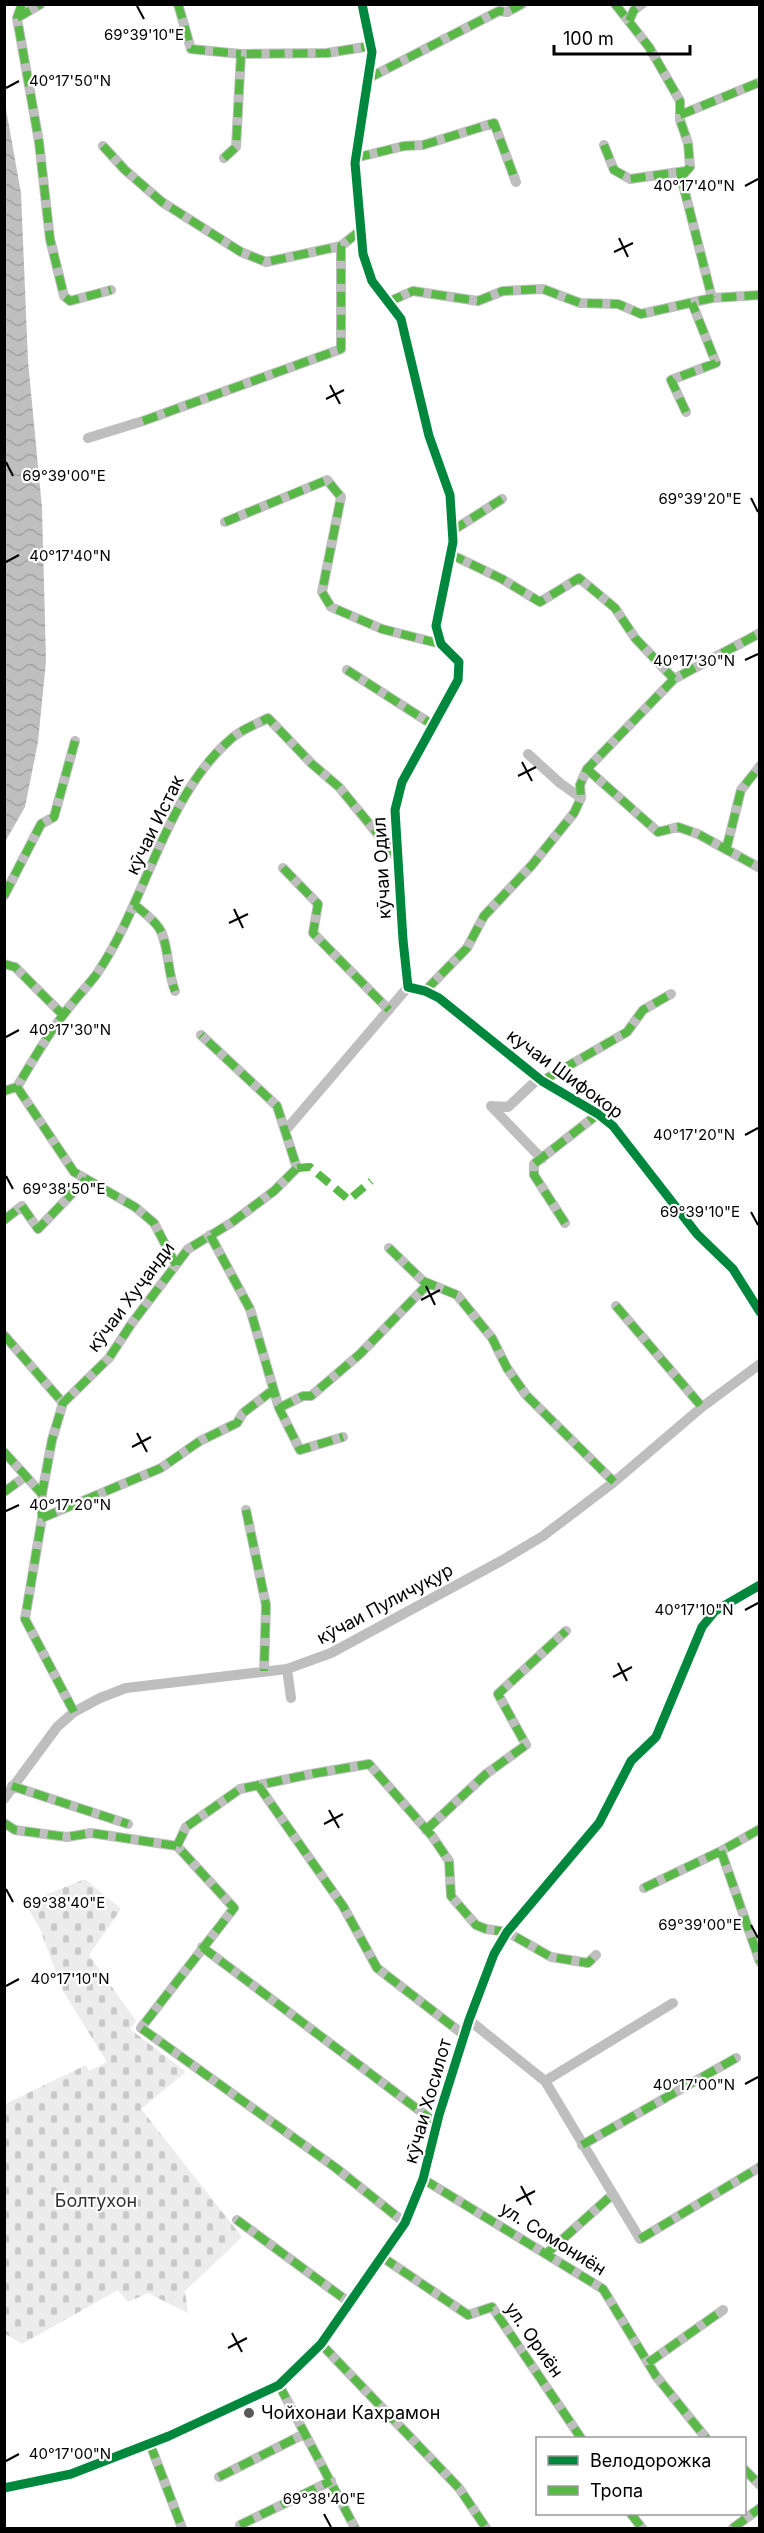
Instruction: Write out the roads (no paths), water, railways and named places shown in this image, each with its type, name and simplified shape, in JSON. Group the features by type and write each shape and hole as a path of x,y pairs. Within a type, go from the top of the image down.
{"street":[{"path":"22,4 17,18 39,142 50,238 64,296 70,301 111,290"},
{"path":"17,18 41,4"},
{"path":"178,4 191,49 241,54 327,53 371,46"},
{"path":"225,522 327,480 341,496 322,592 331,607 382,629 441,644 436,626 450,554 452,531 450,495 429,436 401,320 372,281 363,254 356,158 371,46 362,4"},
{"path":"368,80 481,20 522,4"},
{"path":"615,4 649,47 680,101 680,115 688,143 690,168 681,177 712,298"},
{"path":"629,21 634,10 642,4"},
{"path":"224,158 236,147 241,54"},
{"path":"680,115 759,82"},
{"path":"356,158 404,146 423,145 494,123 516,182"},
{"path":"604,145 614,170 630,179 686,171"},
{"path":"103,146 125,170 162,202 241,252 266,262 341,246 361,230"},
{"path":"88,438 143,421 341,349 341,246"},
{"path":"388,302 413,291 478,301 502,291 543,289 580,303 618,304 642,314 712,298 759,295"},
{"path":"686,412 671,380 716,363 692,303"},
{"path":"452,531 502,499"},
{"path":"450,554 502,579 540,602 579,578 615,608 635,638 674,679"},
{"path":"285,1131 408,987 426,991 467,948 484,916 532,865 574,813 581,798 579,785 587,769 674,679 759,633"},
{"name":"кӯчаи Одил","path":"408,987 394,810 402,782 458,681 459,662 441,644"},
{"path":"347,670 433,724"},
{"name":"кӯчаи Истак","path":"17,1087 63,1015 96,974 135,904 174,814 199,773 233,736 268,718 312,764 339,787 398,859"},
{"path":"4,896 41,824 54,817 75,741"},
{"path":"528,754 560,783 581,798"},
{"path":"726,850 741,790 759,766"},
{"path":"587,769 658,832 678,826 698,834 759,868"},
{"path":"284,868 318,904 313,933 389,1010"},
{"path":"135,904 158,927 166,945 166,960 175,991"},
{"path":"4,964 15,967 63,1015"},
{"name":"кучаи Шифокор","path":"426,991 439,998 540,1080 598,1114 613,1126 697,1234 733,1269 759,1312"},
{"path":"542,1158 491,1106 508,1107 540,1080 627,1032 643,1010 671,994"},
{"name":"кӯчаи Хуҷанди","path":"74,1712 25,1619 42,1518 42,1494 52,1440 63,1403 109,1358 132,1323 188,1249 274,1191 297,1168 277,1106 201,1035"},
{"path":"4,1090 17,1087 74,1172 135,1207 154,1223 176,1265"},
{"path":"565,1223 534,1175 534,1164 598,1114"},
{"path":"4,1220 22,1206 38,1229 86,1179"},
{"path":"210,1235 250,1309 279,1408 300,1450 343,1437"},
{"path":"389,1248 428,1284 457,1295 492,1338 507,1368 526,1395 614,1482"},
{"path":"279,1408 303,1395 311,1396 360,1354 428,1284"},
{"path":"616,1306 702,1407"},
{"path":"4,1335 63,1403"},
{"name":"кӯчаи Пуличуқур","path":"4,1799 57,1727 74,1712 126,1688 287,1669 331,1653 501,1561 543,1536 614,1482 702,1407 759,1364"},
{"path":"42,1518 161,1468 200,1441 237,1423 243,1413 273,1390"},
{"path":"4,1452 42,1494"},
{"path":"4,1492 26,1476"},
{"path":"246,1510 266,1605 264,1671"},
{"name":"кӯчаи Хосилот","path":"4,2488 71,2474 150,2444 279,2385 321,2344 405,2223 423,2179 436,2123 469,2020 494,1954 507,1932 598,1823 631,1761 656,1737 702,1627 715,1611 759,1585"},
{"path":"426,1830 486,1774 526,1745 498,1694 566,1631"},
{"path":"287,1669 291,1698"},
{"path":"177,1846 186,1827 240,1789 369,1764 426,1830 448,1860 451,1896 476,1925 507,1932 551,1957 588,1963 596,1955"},
{"path":"258,1785 344,1906 377,1968 464,2035"},
{"path":"12,1786 128,1824"},
{"path":"4,1823 15,1830 67,1837 91,1833 177,1846 234,1908 141,2028 336,2168 405,2223"},
{"path":"644,1888 721,1851 759,1829"},
{"path":"721,1851 759,1962"},
{"path":"202,1947 436,2123"},
{"path":"545,2081 673,2003"},
{"path":"469,2020 545,2081 640,2239 759,2168"},
{"path":"582,2145 736,2058"},
{"name":"ул. Сомониён","path":"423,2179 603,2289 648,2363 704,2437"},
{"path":"546,2254 613,2194"},
{"path":"237,2220 350,2303"},
{"name":"ул. Ориён","path":"382,2258 468,2315 492,2307 580,2437"},
{"path":"648,2363 723,2310"},
{"path":"321,2344 459,2488 486,2529"},
{"path":"279,2385 355,2529"},
{"path":"219,2477 304,2434"},
{"path":"150,2444 182,2529"},
{"path":"746,2471 759,2486"},
{"path":"240,2525 331,2481"},
{"path":"733,2529 759,2508"},
{"path":"633,2515 642,2529"}],"water":[{"path":"4,98 21,193 28,361 42,508 46,661 38,742 25,807 5,842"}],"place":[{"name":"Чойхонаи Кахрамон","path":"249,2413"}],"park label":[{"name":"Болтухон","path":"96,2201"}]}
